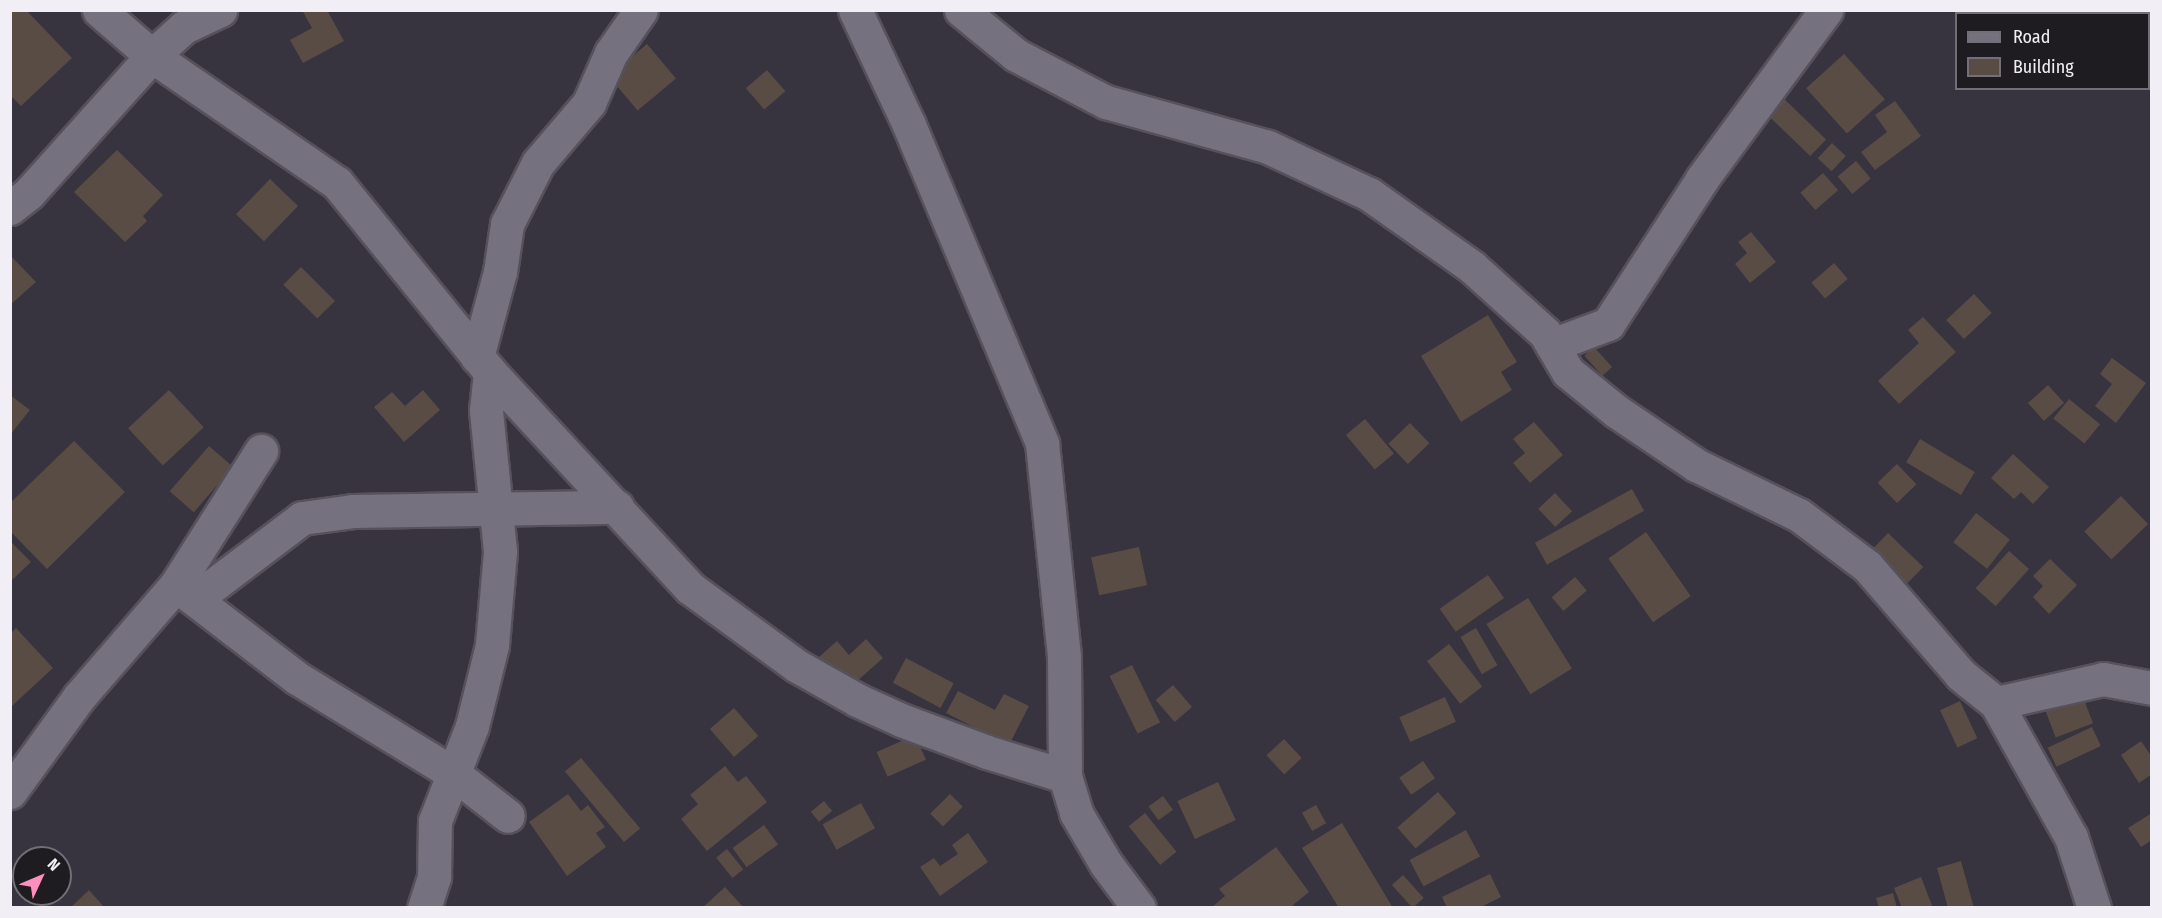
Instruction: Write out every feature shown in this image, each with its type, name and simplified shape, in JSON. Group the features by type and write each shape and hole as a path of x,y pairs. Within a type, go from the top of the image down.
{"street":[{"path":"99,10 152,56 337,183 483,364 690,588 797,666 857,700 901,720 987,752 1065,776"},
{"path":"10,208 29,193 152,56 184,27 220,10"},
{"path":"424,908 434,877 435,821 472,726 492,645 500,551 483,364 507,225 538,163 589,103 611,53 641,10"},
{"path":"855,10 909,125 1042,443 1064,657 1065,776 1076,813 1106,864 1140,908"},
{"path":"961,10 1017,55 1106,102 1268,147 1369,194 1472,267 1545,333 1568,372 1661,443 1696,465 1798,515 1868,566 1961,675 1996,703 2071,837 2094,908"},
{"path":"1552,345 1608,324 1702,179 1826,10"},
{"path":"185,592 261,451"},
{"path":"10,792 79,697 185,592 302,518 353,511 617,507"},
{"path":"185,592 297,678 454,774 508,816"},
{"path":"1996,703 2103,679 2151,688"}],"building":[{"path":"10,10 26,10 72,58 21,106 10,95"},
{"path":"302,10 327,10 344,41 303,63 290,40 312,28"},
{"path":"647,44 676,78 638,111 609,76"},
{"path":"1844,54 1885,99 1847,133 1806,88"},
{"path":"767,70 785,91 764,110 746,88"},
{"path":"1778,93 1826,140 1810,156 1762,110"},
{"path":"1895,101 1921,136 1875,170 1861,152 1887,132 1875,115"},
{"path":"1832,143 1846,156 1832,171 1818,158"},
{"path":"117,150 163,195 143,216 147,221 125,242 74,192"},
{"path":"1856,161 1871,179 1852,194 1838,176"},
{"path":"1823,173 1838,190 1815,210 1800,193"},
{"path":"270,179 298,206 264,241 236,214"},
{"path":"1751,232 1776,262 1750,283 1735,264 1747,253 1738,242"},
{"path":"10,255 36,282 10,305"},
{"path":"1834,263 1848,279 1825,299 1811,283"},
{"path":"301,267 335,301 317,319 283,285"},
{"path":"1974,294 1992,313 1964,339 1946,320"},
{"path":"1488,315 1517,362 1501,372 1512,390 1461,422 1421,356"},
{"path":"1923,317 1956,352 1899,404 1878,381 1919,343 1908,330"},
{"path":"1594,347 1612,367 1602,376 1584,356"},
{"path":"2112,358 2146,383 2116,423 2095,406 2112,384 2100,374"},
{"path":"2048,385 2064,403 2044,421 2028,403"},
{"path":"169,390 204,427 163,465 128,428"},
{"path":"423,390 440,410 404,442 374,407 392,392 405,406"},
{"path":"10,395 30,410 10,435"},
{"path":"2069,399 2100,424 2084,444 2053,418"},
{"path":"1365,419 1394,453 1375,470 1346,435"},
{"path":"1534,422 1563,455 1530,483 1513,463 1525,453 1513,439"},
{"path":"1410,423 1429,443 1408,464 1388,444"},
{"path":"1920,439 1975,472 1961,495 1906,462"},
{"path":"74,441 125,492 47,569 10,531 10,503"},
{"path":"209,446 233,467 194,512 170,491"},
{"path":"2013,454 2049,487 2033,504 2021,492 2014,499 1991,478"},
{"path":"1897,464 1916,484 1897,503 1878,483"},
{"path":"1632,489 1644,511 1547,565 1535,543"},
{"path":"1555,493 1572,511 1555,527 1538,509"},
{"path":"2121,496 2148,524 2111,559 2084,531"},
{"path":"1976,513 2010,539 1987,569 1953,542"},
{"path":"1646,532 1691,596 1653,622 1608,558"},
{"path":"1888,533 1923,567 1907,584 1872,550"},
{"path":"10,541 31,562 10,582"},
{"path":"1139,547 1147,585 1099,595 1091,557"},
{"path":"2009,551 2029,569 1996,606 1976,588"},
{"path":"2050,559 2077,585 2049,614 2033,597 2043,586 2033,576"},
{"path":"1488,575 1504,598 1456,632 1440,609"},
{"path":"1575,577 1587,591 1563,611 1552,597"},
{"path":"1528,598 1572,668 1530,694 1486,624"},
{"path":"16,628 53,668 12,706 10,634"},
{"path":"1476,628 1498,665 1482,674 1460,637"},
{"path":"866,639 883,658 847,690 819,657 837,641 849,655"},
{"path":"1449,644 1482,687 1460,704 1427,661"},
{"path":"906,658 954,683 941,708 893,683"},
{"path":"1132,665 1160,723 1138,733 1110,676"},
{"path":"1173,685 1192,707 1175,722 1156,700"},
{"path":"958,691 995,710 1004,694 1029,706 1009,745 946,713"},
{"path":"1445,697 1456,722 1410,742 1399,717"},
{"path":"2083,697 2093,723 2056,737 2046,711"},
{"path":"1960,701 1977,738 1957,747 1940,710"},
{"path":"734,708 758,736 734,757 710,729"},
{"path":"2092,727 2101,746 2056,767 2048,748"},
{"path":"915,735 926,760 888,777 877,752"},
{"path":"1284,739 1302,758 1284,774 1266,755"},
{"path":"2141,741 2152,757 2152,774 2139,783 2121,755"},
{"path":"581,758 640,828 624,842 565,771"},
{"path":"1423,761 1435,778 1411,795 1399,778"},
{"path":"725,766 738,782 746,776 767,802 707,851 681,819 698,804 690,795"},
{"path":"1218,782 1236,820 1195,839 1177,801"},
{"path":"1438,792 1456,813 1416,849 1397,827"},
{"path":"568,794 581,811 588,805 605,827 596,833 606,847 567,876 529,822"},
{"path":"950,794 963,807 943,827 930,814"},
{"path":"1163,796 1173,810 1158,820 1148,807"},
{"path":"824,801 832,811 819,822 811,812"},
{"path":"861,803 875,828 837,850 823,824"},
{"path":"1316,805 1326,823 1312,831 1302,813"},
{"path":"1145,813 1176,852 1160,865 1129,826"},
{"path":"2152,813 2152,840 2141,847 2128,828"},
{"path":"1342,823 1393,908 1339,908 1302,848"},
{"path":"764,825 778,844 747,867 732,848"},
{"path":"1466,830 1480,856 1424,887 1409,860"},
{"path":"968,833 988,862 940,896 920,867 934,858 940,866 958,854 952,845"},
{"path":"1276,847 1309,892 1293,905 1295,908 1211,908 1225,896 1219,889"},
{"path":"727,849 743,869 732,878 716,858"},
{"path":"1961,861 1974,908 1948,908 1937,868"},
{"path":"1490,874 1501,897 1479,908 1447,908 1442,897"},
{"path":"1403,875 1424,898 1413,908 1392,885"},
{"path":"1921,877 1933,908 1902,908 1894,888"},
{"path":"725,887 744,908 702,908"},
{"path":"89,890 105,908 70,908"},
{"path":"1893,893 1897,908 1879,908 1876,898"}]}
